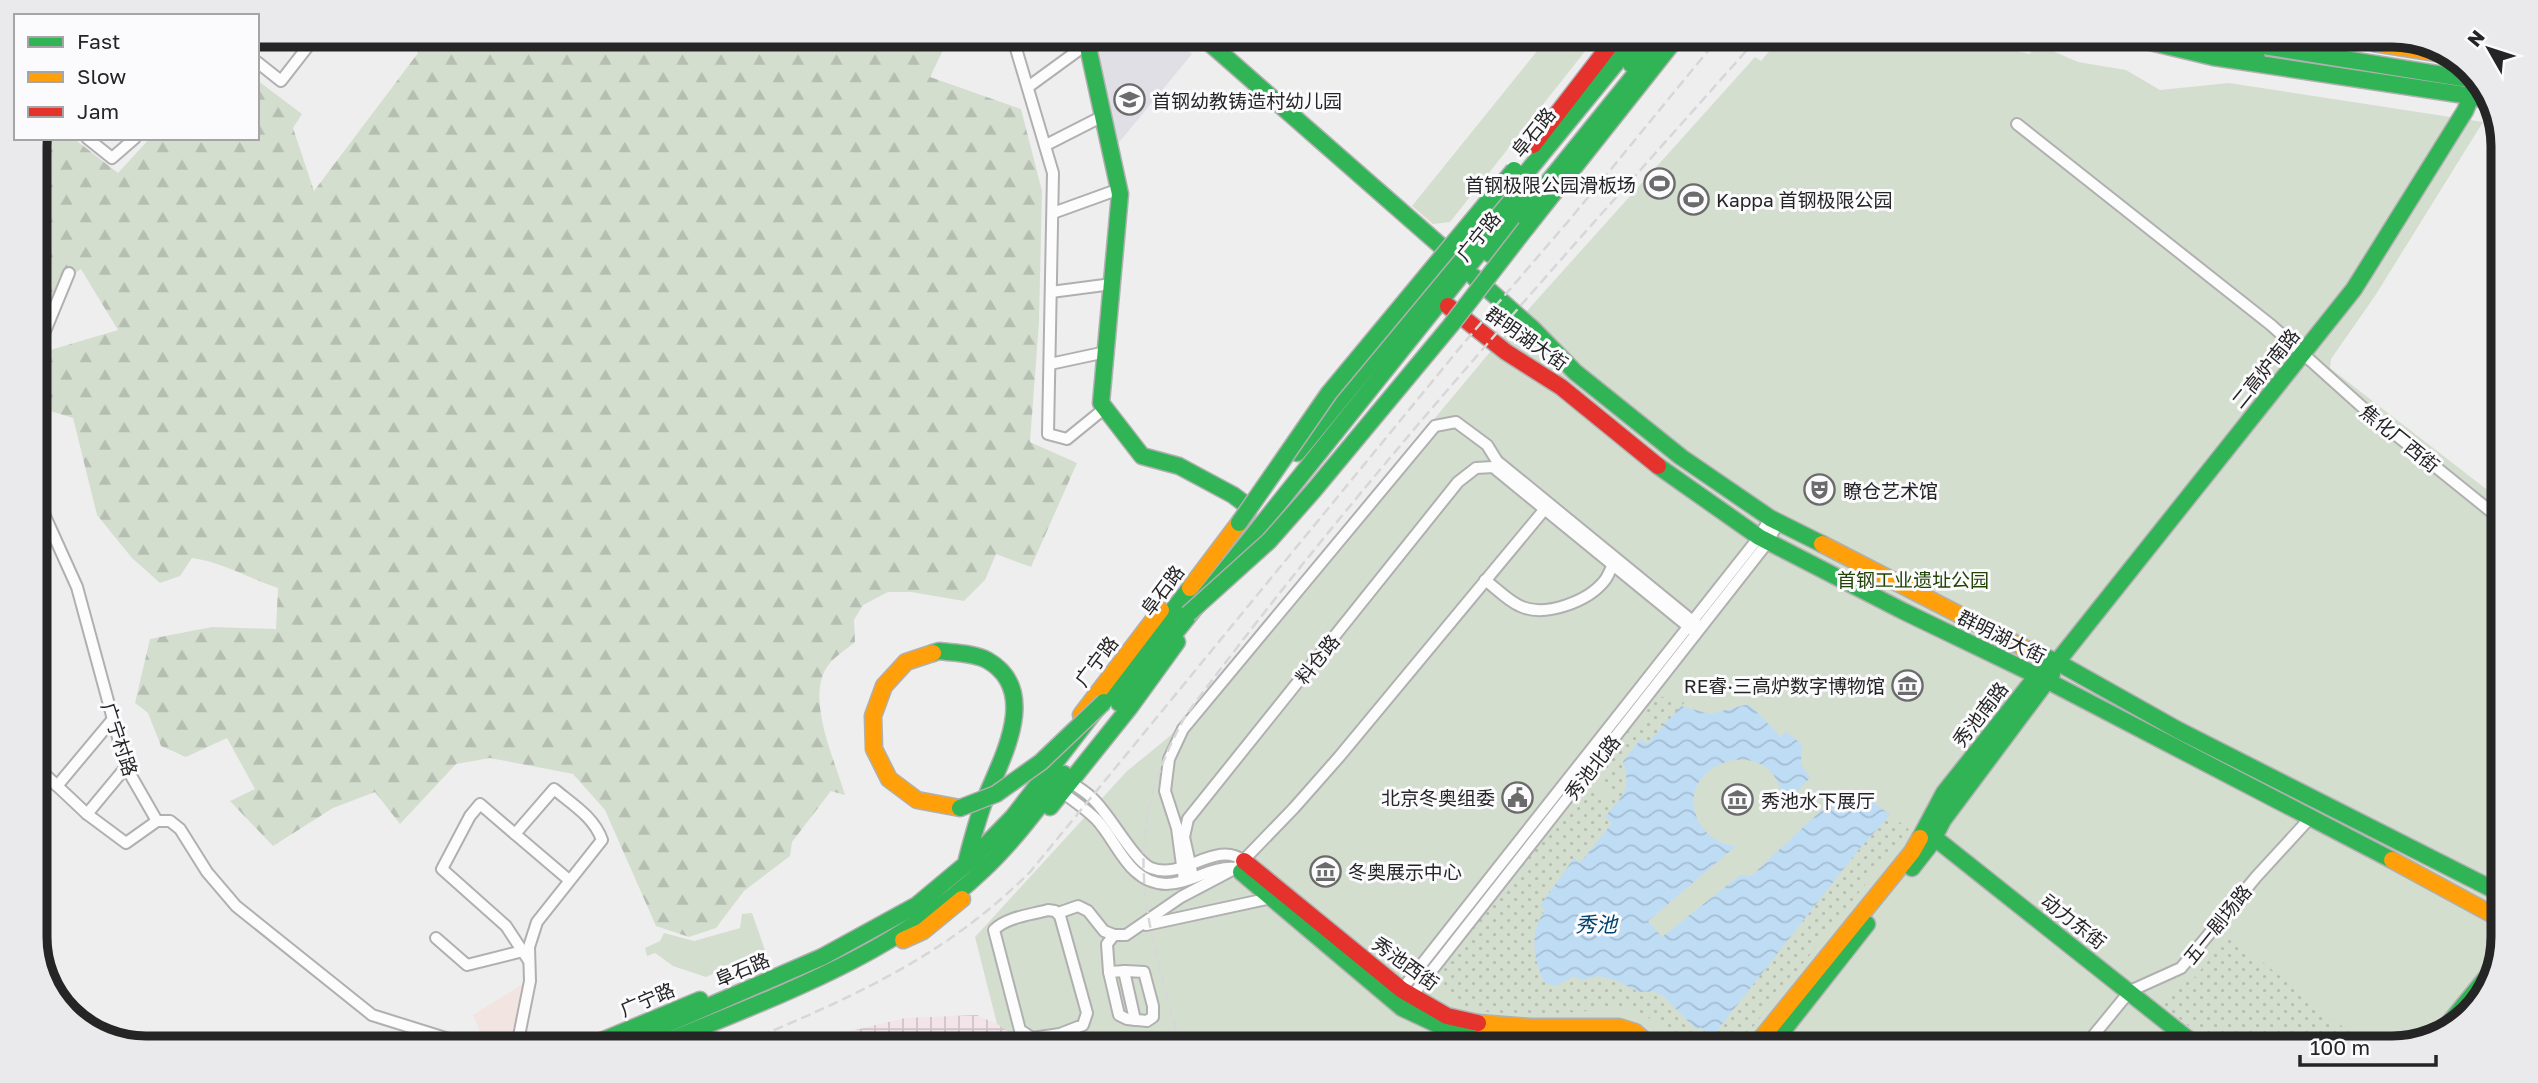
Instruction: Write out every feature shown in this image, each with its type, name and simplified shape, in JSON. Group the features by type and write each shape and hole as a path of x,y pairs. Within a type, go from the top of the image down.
{"main road":[{"path":"1087,47 1120,194 1101,403 1142,456 1180,466 1233,495 1245,505"},
{"path":"1220,47 1450,254"},
{"path":"1239,523 1329,393 1514,170 1609,47"},
{"name":"广宁路","path":"613,1036 819,950 916,900 967,859 1001,821 1245,505 1618,47"},
{"name":"阜石路","path":"639,1036 822,957 917,905 972,859 1013,817 1239,523 1629,47"},
{"name":"阜石路","path":"680,1036 834,971 915,923 981,872 1024,826 1188,614 1645,47"},
{"name":"广宁路","path":"703,1036 763,1011 923,931 987,878 1031,831 1228,578 1656,47"},
{"path":"1188,614 1269,541 1314,490 1451,325 1670,47"},
{"path":"2171,47 2275,67 2454,82"},
{"path":"2236,47 2275,67"},
{"path":"2268,47 2454,80"},
{"name":"二高炉南路","path":"2057,662 2354,289 2465,111 2474,91"},
{"name":"群明湖大街","path":"1472,276 1586,380 1681,457 1774,521 2057,662 2178,730 2491,888"},
{"name":"群明湖大街","path":"1448,306 1506,352 1561,387 1667,473 1764,539 2312,817 2491,914"},
{"path":"967,859 978,817 1010,730 1015,710 1010,683 1001,671 988,661 949,650 935,651 910,660 886,681 873,711 870,732 873,752 887,777 905,794 942,808 960,808 996,794 1041,762 1104,702"},
{"name":"秀池南路","path":"1763,1036 1912,852 1943,820 2042,679 2057,662"},
{"name":"秀池南路","path":"1778,1036 1929,833"},
{"name":"动力东街","path":"1929,833 2185,1036"},
{"name":"秀池西街","path":"1240,864 1271,898 1402,999 1447,1016 1476,1023 1530,1027 1619,1027 1640,1036"},
{"name":"秀池西街","path":"1240,864 1402,999 1414,1016 1468,1036"}],"street":[{"path":"259,64 281,80 307,47"},
{"path":"1016,47 1053,173 1048,434 1067,439 1105,408"},
{"path":"1028,87 1078,47"},
{"path":"1046,145 1103,116"},
{"name":"焦化厂西街","path":"2017,124 2185,256 2304,354 2370,414 2491,512"},
{"path":"90,140 112,158 133,140"},
{"path":"1053,213 1111,192 1120,194"},
{"path":"47,326 69,273"},
{"path":"1051,292 1112,284"},
{"path":"1050,364 1106,352"},
{"path":"1188,879 1177,828 1165,791 1169,759 1183,729 1435,426 1456,422 1487,445 1497,461 1694,627"},
{"name":"料仓路","path":"1186,866 1184,837 1188,819 1458,482 1476,468 1493,467 1544,510"},
{"path":"1029,1036 1020,1030 994,930 998,925 1048,910 1058,913 1078,906 1088,911 1104,931 1114,935 1126,935 1181,897 1240,864 1339,757 1544,510 1694,627"},
{"name":"广宁村路","path":"47,521 77,587 126,767 157,821"},
{"name":"秀池北路","path":"1402,999 1764,539 1774,521"},
{"path":"1485,579 1520,607 1540,611 1565,605 1591,593 1604,581 1613,565"},
{"path":"57,786 113,719"},
{"path":"87,814 126,767"},
{"path":"47,776 87,814 126,843 157,821 170,821 180,829 207,872 236,906 372,1015 439,1036"},
{"path":"1066,787 1092,797 1141,860 1151,868 1168,871 1221,854 1238,856 1240,864"},
{"path":"1066,787 1109,833 1129,866 1147,879 1166,884 1240,864"},
{"path":"515,834 554,789 590,818 602,840 537,922 529,947 530,981 519,1036"},
{"path":"529,961 506,926 442,869 470,816 480,804 569,880"},
{"name":"五一剧场路","path":"2093,1036 2130,991 2181,968 2256,877 2312,817"},
{"path":"1140,927 1271,898"},
{"path":"1041,1036 1083,1025 1087,1013 1058,913"},
{"path":"1109,972 1144,972 1153,1017 1147,1021 1119,1016 1109,972 1107,944 1114,935"},
{"path":"436,938 467,965 523,951"},
{"path":"1124,971 1135,1020"}],"shaded area":[{"name":"首钢幼教铸造村幼儿园","path":"1093,47 1184,47 1192,54 1116,146"},
{"path":"526,982 515,1036 482,1036 473,1015"},
{"path":"977,1015 1020,1036 830,1036 905,1018"}],"green space":[{"path":"415,47 945,47 930,77 1021,109 1042,191 1039,322 1030,442 1077,463 1031,567 996,554 985,580 964,601 911,592 888,592 863,605 854,620 855,642 830,663 822,676 820,692 824,728 845,795 831,791 792,842 790,856 744,891 716,928 689,937 656,926 605,810 573,774 490,758 456,764 400,824 375,792 333,808 273,846 230,801 255,789 227,738 186,757 161,746 148,713 135,703 150,639 212,627 276,629 278,588 192,558 180,576 160,583 132,558 97,515 73,418 47,410 47,351 118,330 81,269 61,283 47,314 47,140 76,140 118,173 148,140 259,140 259,82 302,114 293,128 314,191 418,53"},
{"path":"1540,47 1588,47 1450,222 1433,224 1412,206"},
{"name":"首钢工业遗址公园","path":"1773,47 2012,47 2029,54 2037,47 2044,47 2078,62 2126,70 2160,90 2229,83 2483,122 2375,296 2331,359 2330,368 2491,493 2491,937 2483,975 2470,997 2457,1011 2436,1026 2392,1036 1015,1036 997,1024 975,937 1127,771 1170,736 1490,352 1755,57 1761,61"},
{"path":"1658,696 1685,702 1647,745 1641,740 1626,790 1605,817 1612,823 1580,863 1574,858 1545,910 1556,986 1574,976 1587,980 1598,976 1615,980 1639,992 1652,991 1662,995 1697,1030 1890,815 1909,829 1746,1036 1667,1036 1651,1020 1620,1007 1550,1014 1505,1014 1463,1006 1447,996 1435,983 1437,972 1584,784 1606,801 1612,793 1592,776 1632,726 1638,730 1650,716 1645,712"},
{"path":"752,913 765,950 706,977 673,966 655,953 647,956 645,948 660,941 664,933 694,941 740,928 742,914"},
{"path":"2229,935 2354,1036 2201,1036 2162,1005 2166,993 2195,977"}],"water":[{"name":"秀池","path":"1749,704 1781,737 1786,731 1802,745 1801,764 1810,778 1782,806 1777,781 1765,766 1747,760 1728,761 1711,769 1698,783 1694,802 1700,824 1715,840 1736,846 1648,921 1662,937 1740,875 1751,876 1827,805 1868,798 1890,815 1860,848 1713,1036 1700,1027 1697,1030 1662,995 1652,991 1639,992 1615,980 1598,976 1581,980 1574,976 1556,986 1545,983 1534,946 1537,927 1545,910 1540,906 1574,858 1580,863 1612,823 1605,817 1626,786 1623,761 1641,739 1647,744 1681,706 1710,714"}],"railway":[{"path":"760,1036 897,972 965,928 1030,872 1463,344 1571,218 1711,47"},
{"path":"1178,1036 1148,917 1144,840 1151,801 1164,759 1186,715 1321,541 1392,456 1535,289 1750,47"}],"traffic: fast":[{"path":"1088,47 1120,194 1101,403 1142,456 1179,466 1245,504"},
{"path":"1214,47 1450,254"},
{"path":"1297,453 1629,47"},
{"path":"1631,64 1645,47"},
{"path":"1490,254 1657,47"},
{"path":"1526,228 1669,47"},
{"path":"2171,47 2213,57 2478,98"},
{"path":"2236,47 2257,58"},
{"path":"2270,47 2454,77"},
{"path":"1920,838 1944,793 2036,677 2057,662 2354,289 2465,111 2473,91"},
{"path":"1239,523 1329,393 1514,170"},
{"path":"1119,703 1522,199"},
{"path":"1188,614 1269,541 1314,490 1451,325 1526,228"},
{"path":"1474,277 1533,329 1575,372 1681,457 1770,518 1822,544"},
{"path":"1658,466 1759,537 2048,681 2392,860"},
{"path":"640,1036 822,957 917,905 972,859 1013,817 1190,588"},
{"path":"1050,807 1130,707 1177,642"},
{"path":"2026,649 2057,662 2178,730 2491,888"},
{"path":"933,653 939,651 964,654 987,660 1003,673 1012,690 1012,727 981,809 967,859"},
{"path":"1912,868 1930,845 1943,820 2052,674"},
{"path":"960,808 996,794 1041,762 1104,702"},
{"path":"680,1036 832,971 911,927 948,901 982,871 1025,824 1064,774"},
{"path":"1926,831 2184,1036"},
{"path":"1241,872 1402,1008 1465,1036"},
{"path":"1779,1036 1867,924"},
{"path":"613,1036 700,1000"}],"traffic: slow":[{"path":"1190,588 1248,511"},
{"path":"1822,544 2026,649"},
{"path":"1081,715 1161,610"},
{"path":"933,653 906,662 884,686 873,716 874,749 889,779 917,800 960,808"},
{"path":"1763,1036 1912,852 1920,838"},
{"path":"2392,860 2491,914"},
{"path":"903,940 923,931 962,899"},
{"path":"1478,1023 1530,1027 1619,1027 1640,1036"}],"traffic: jam":[{"path":"1533,145 1609,47"},
{"path":"1448,306 1506,352 1561,387 1658,466"},
{"path":"1244,861 1402,990 1447,1016 1478,1023"}],"place":[{"name":"首钢幼教铸造村幼儿园","path":"1129,100"},
{"name":"首钢极限公园滑板场","path":"1659,184"},
{"name":"Kappa 首钢极限公园","path":"1693,199"},
{"name":"瞭仓艺术馆","path":"1820,490"},
{"name":"RE睿·三高炉数字博物馆","path":"1908,685"},
{"name":"北京冬奥组委","path":"1518,797"},
{"name":"秀池水下展厅","path":"1738,800"},
{"name":"冬奥展示中心","path":"1325,871"}]}
